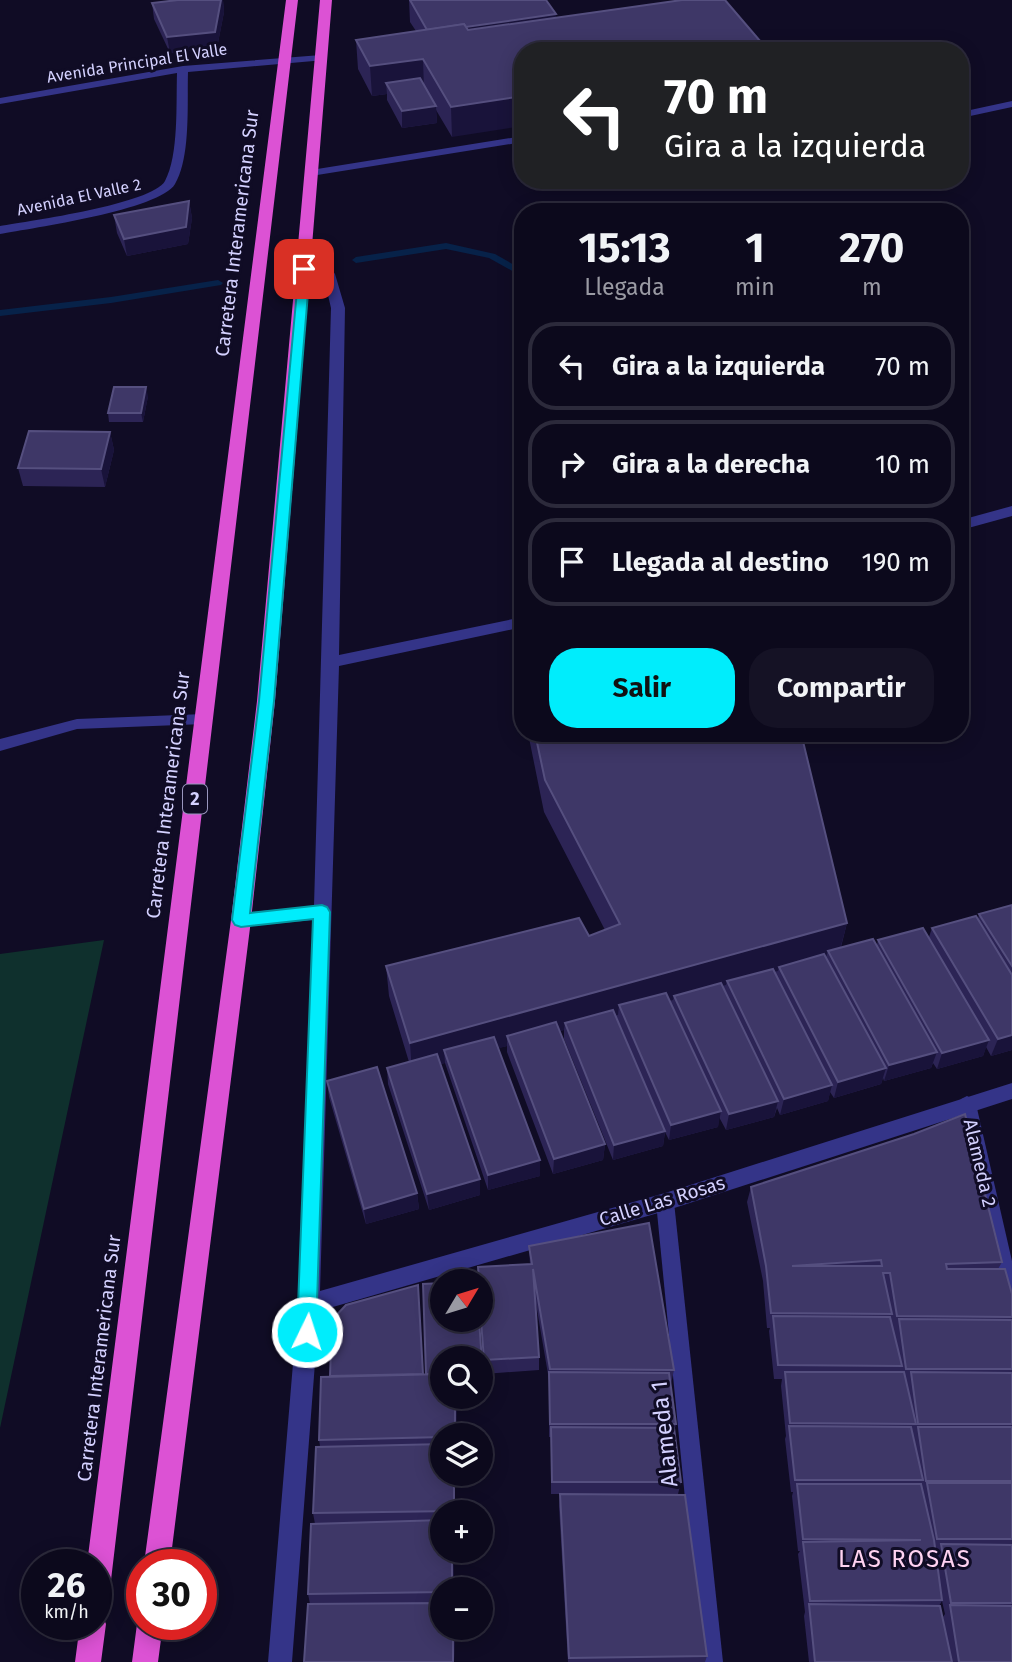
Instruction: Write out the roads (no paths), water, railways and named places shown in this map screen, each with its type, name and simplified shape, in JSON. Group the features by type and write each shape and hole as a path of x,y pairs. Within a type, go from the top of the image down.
{"highway":[{"name":"Carretera Interamericana Sur","path":"102,1549 292,0"},
{"path":"159,1549 241,920 266,701 326,0"},
{"path":"88,1662 91,1640"},
{"path":"145,1662 148,1640"}],"street":[{"name":"Avenida Principal El Valle","path":"0,101 183,69 321,58"},
{"name":"Avenida El Valle 2","path":"0,230 119,206 153,197 168,188 175,170 183,69"},
{"path":"280,1662 309,1304 331,662 338,308 329,274 307,242"},
{"path":"969,523 1012,511"},
{"path":"331,662 514,624"},
{"path":"241,920 322,912"},
{"name":"Calle Las Rosas","path":"309,1304 665,1202 1012,1091"}],"lane":[{"path":"969,113 1012,104"},
{"path":"311,173 514,140"},
{"path":"0,745 77,724 204,719"},
{"name":"Alameda 2","path":"967,1104 1012,1303"},
{"name":"Alameda 1","path":"665,1202 712,1662"}],"waterway":[{"path":"356,260 446,246 492,256 514,269"},
{"path":"0,313 111,300 218,283"}],"district":[{"name":"LAS ROSAS","path":"905,1559"}]}
